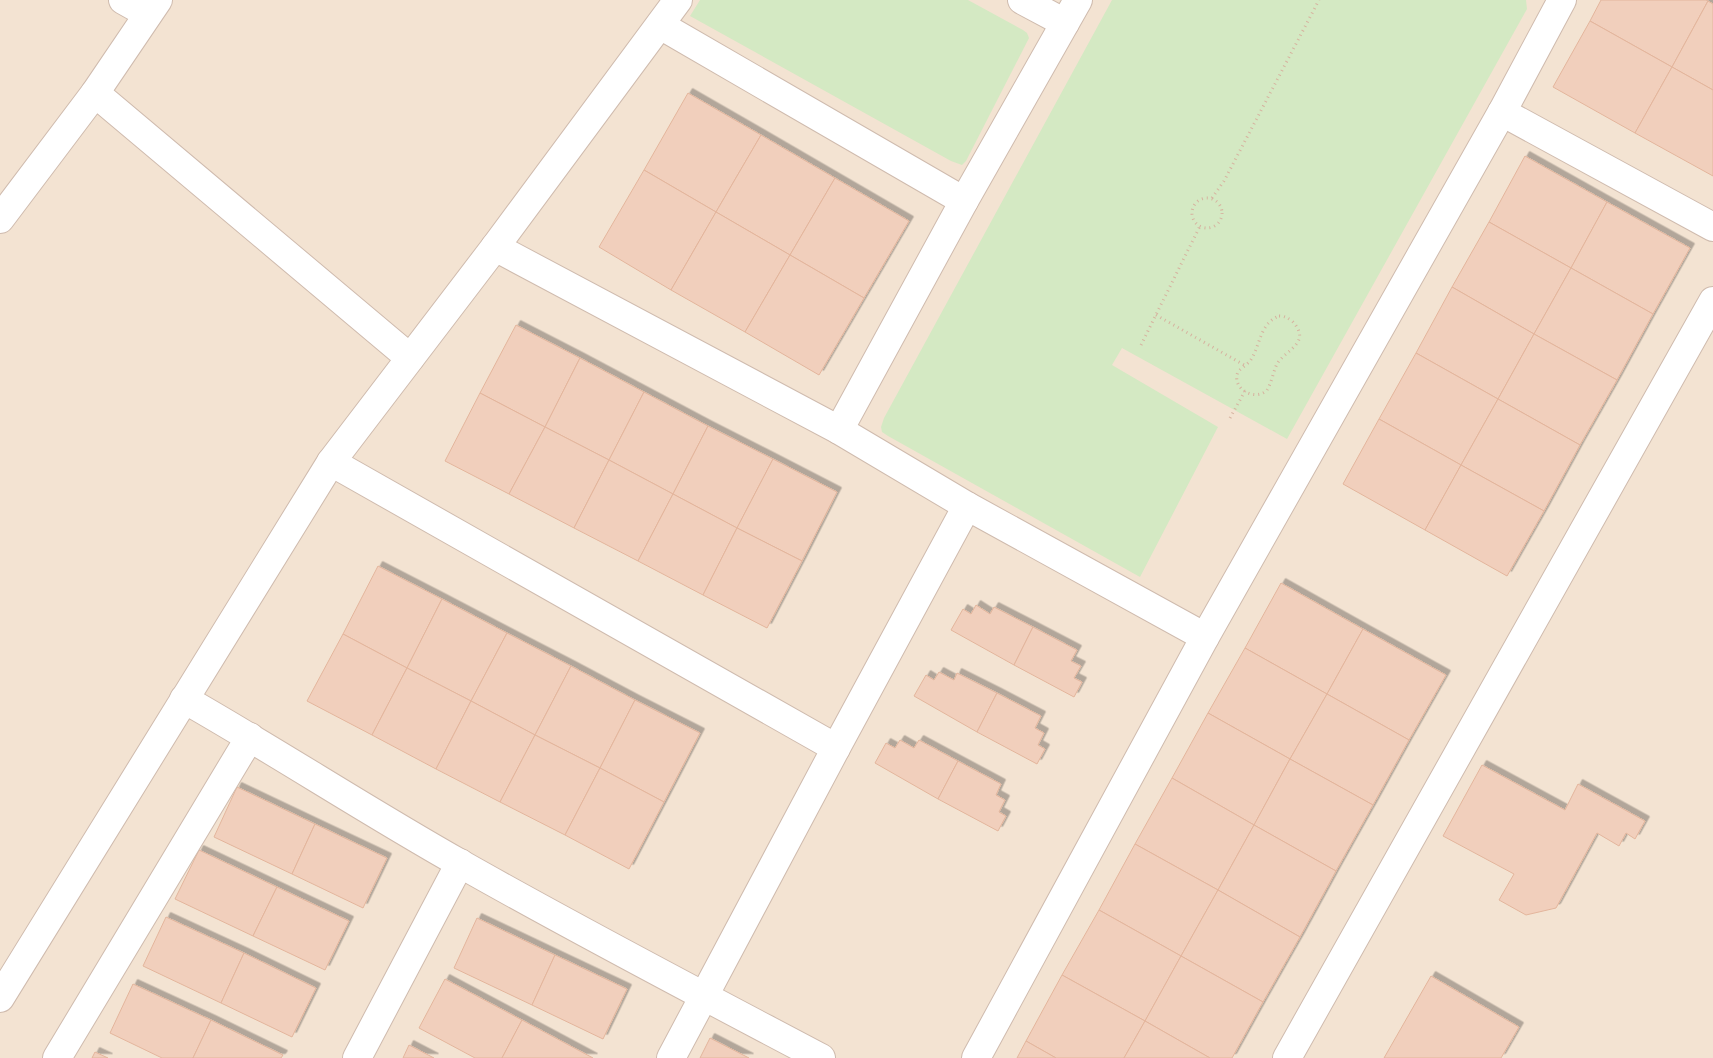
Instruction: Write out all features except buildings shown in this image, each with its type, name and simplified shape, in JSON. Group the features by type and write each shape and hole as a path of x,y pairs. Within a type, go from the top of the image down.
{"street":[{"path":"0,220 95,93 153,7 123,0"},
{"path":"0,998 330,462 495,248 678,0"},
{"path":"839,430 964,201 1071,12 1022,0"},
{"path":"976,1058 1205,637 1502,112 1562,0"},
{"path":"660,25 964,201"},
{"path":"95,93 410,358"},
{"path":"1502,112 1713,227"},
{"path":"495,248 839,430 967,506 1205,637"},
{"path":"1287,1058 1713,301"},
{"path":"330,462 836,748"},
{"path":"671,1058 967,506"},
{"path":"184,699 460,863 704,997 821,1058"},
{"path":"57,1058 250,737"},
{"path":"357,1058 460,863"}],"path":[{"path":"1212,198 1224,181 1319,0"},
{"path":"1207,197 1212,198 1220,204 1221,218 1214,226 1205,228 1200,226 1193,218 1192,208 1198,200 1207,197"},
{"path":"1141,345 1200,226"},
{"path":"1156,315 1246,366"},
{"path":"1279,316 1287,317 1298,330 1299,340 1287,355 1278,362 1273,379 1264,394 1258,396 1245,391 1240,387 1236,377 1238,371 1246,366 1253,356 1261,331 1265,326 1274,318 1279,316"},
{"path":"1230,418 1245,391"}],"shaded area":[{"path":"0,0 1713,0 1713,1058 0,1058"}],"green space":[{"path":"700,0 968,0 1023,30 1029,38 966,161 962,165 951,161 690,16"},
{"path":"1112,0 1526,0 1527,9 1287,439 1122,348 1112,365 1218,427 1140,577 888,436 882,432 881,427 884,418"}]}
